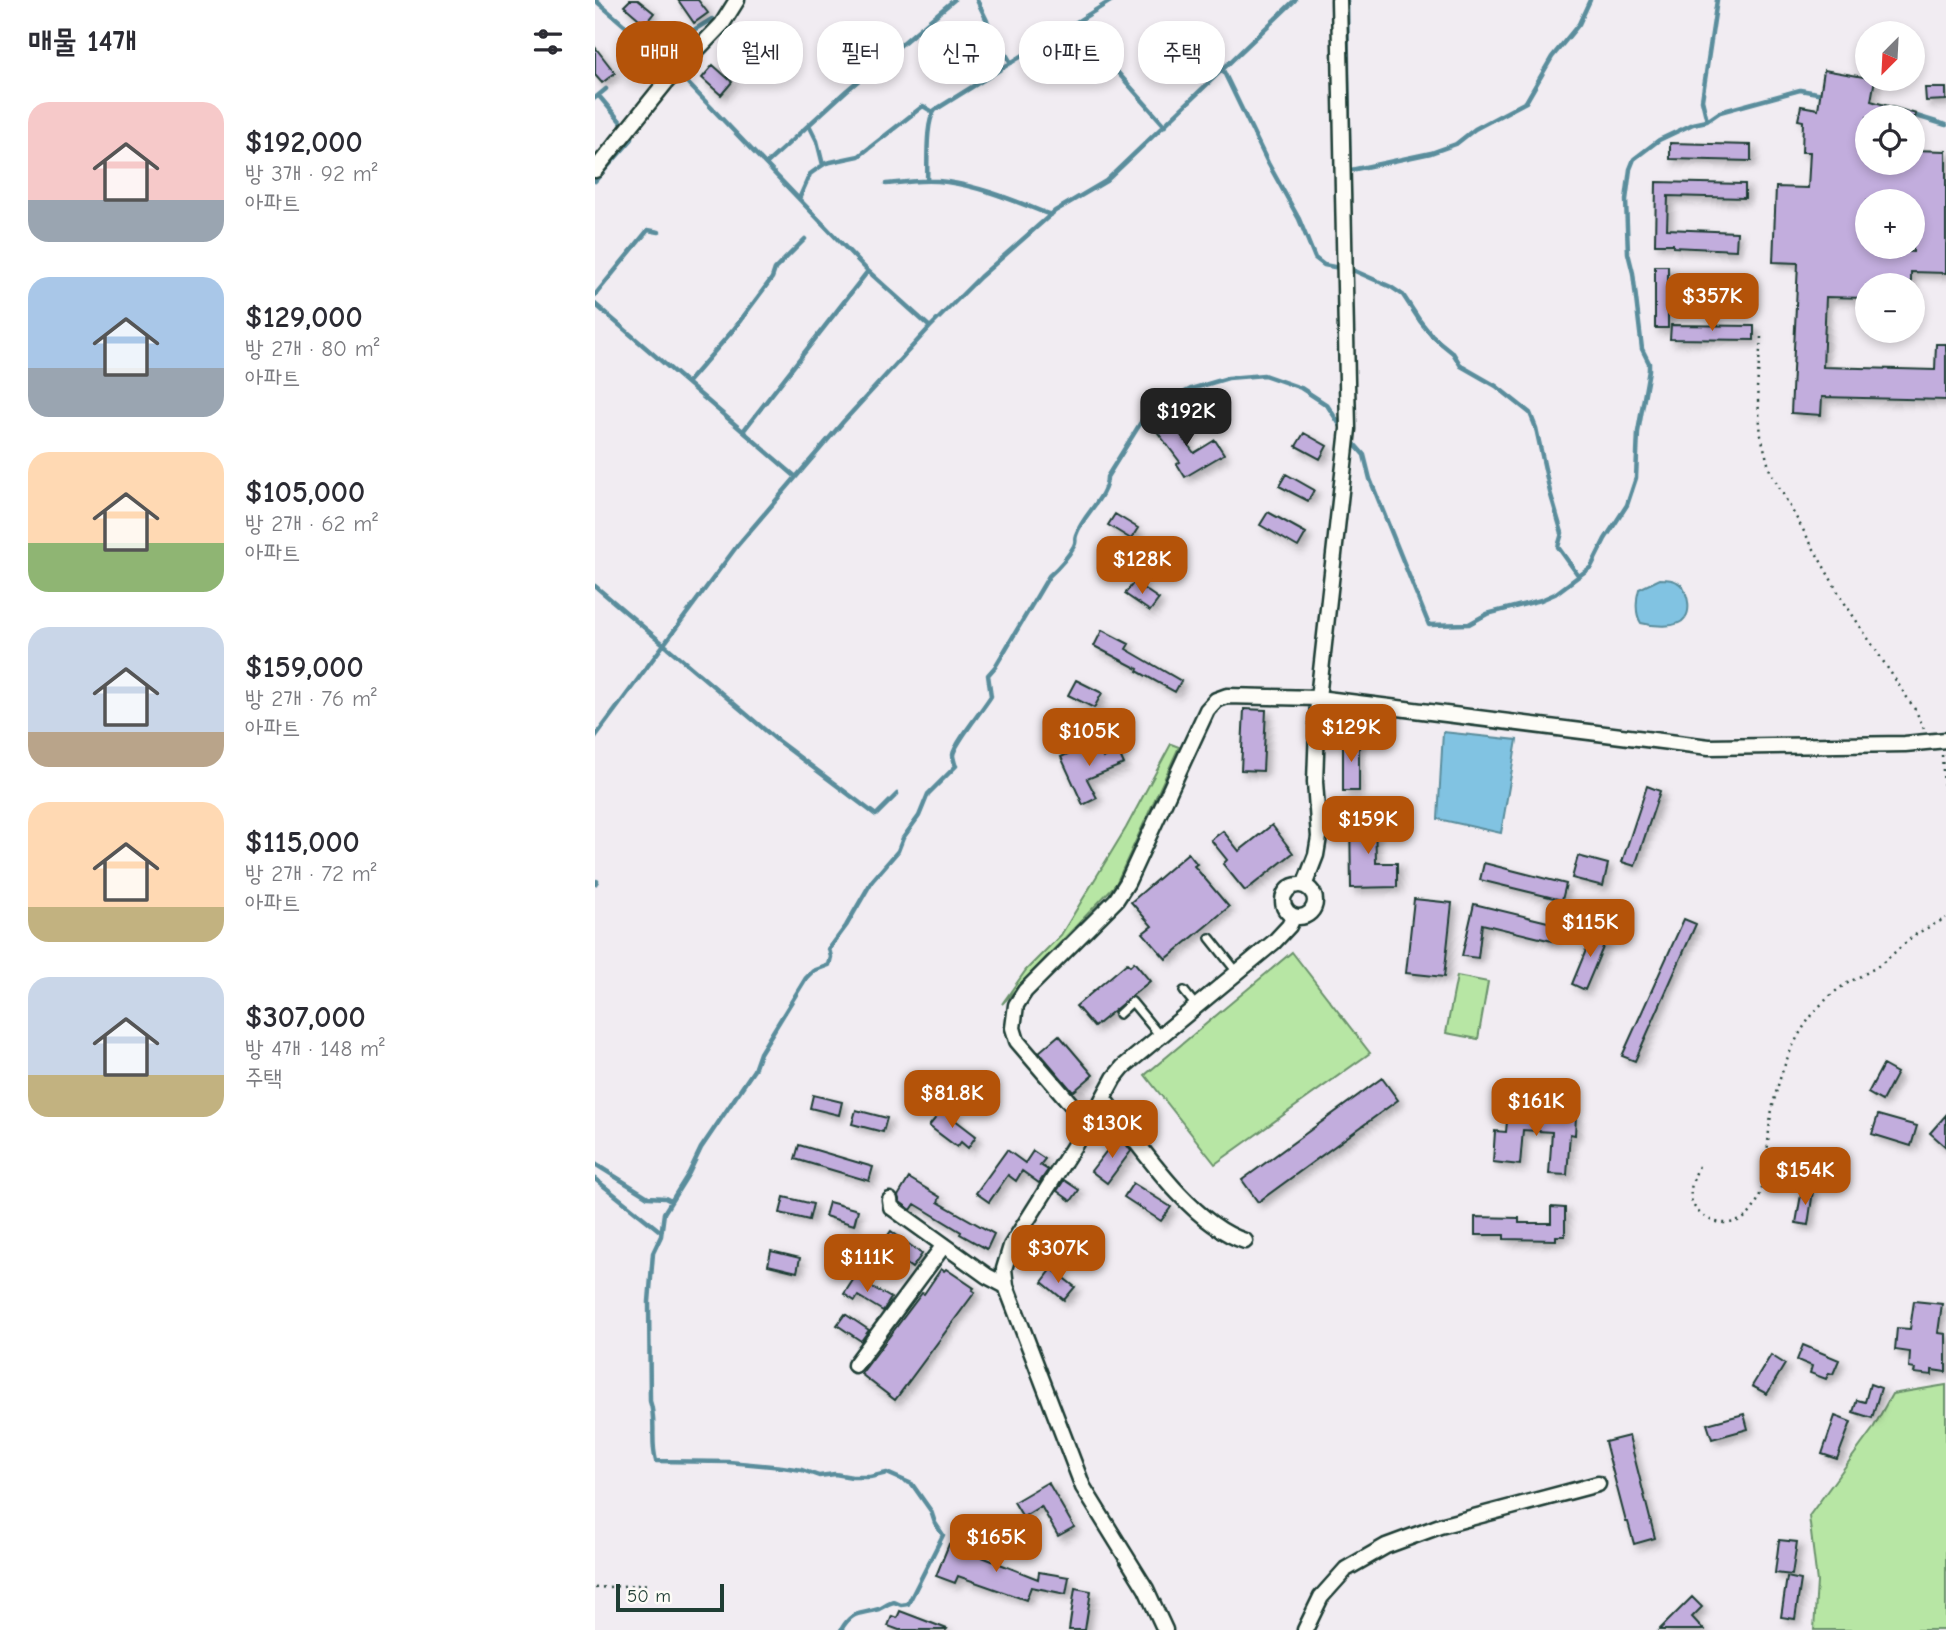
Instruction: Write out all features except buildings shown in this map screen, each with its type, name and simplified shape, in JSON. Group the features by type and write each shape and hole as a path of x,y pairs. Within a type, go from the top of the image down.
{"street":[{"path":"595,170 666,82 722,24 737,0"},
{"path":"1304,886 1316,855 1319,837 1315,782 1318,698 1348,429 1339,0"},
{"path":"1088,1124 1017,1041 1013,1028 1016,1005 1033,982 1103,915 1127,883 1195,734 1207,710 1216,700 1227,696 1318,698 1709,747 1939,741"},
{"path":"1293,886 1304,886 1313,893 1314,909 1305,916 1294,916 1286,910 1283,899 1285,893 1293,886"},
{"path":"1165,1630 1146,1589 1083,1488 1006,1286 1004,1269 1011,1246 1123,1067 1275,942 1294,916"},
{"path":"1103,1098 1175,1190 1232,1237 1245,1241"},
{"path":"890,1200 891,1207 987,1276 1006,1286"},
{"path":"855,1364 944,1245"},
{"path":"1305,1630 1321,1597 1346,1569 1385,1546 1440,1526 1598,1484"}],"lane":[{"path":"1209,938 1238,972"},
{"path":"1184,991 1197,1006"},
{"path":"1119,1014 1132,1002 1160,1037"}],"path":[{"path":"1761,337 1757,388 1761,436 1770,471 1842,599 1939,741 1946,819"},
{"path":"1699,1166 1691,1186 1692,1201 1704,1217 1724,1224 1742,1220 1753,1210 1764,1184 1768,1127 1775,1094 1797,1037 1807,1019 1836,991 1880,965 1916,934 1946,918"},
{"path":"595,1588 649,1584"}],"green space":[{"path":"1171,744 1179,747 1116,884 1002,1004 1026,970 1061,935 1126,828"},
{"path":"1292,952 1370,1053 1215,1164 1145,1075"},
{"path":"1457,976 1488,982 1478,1039 1446,1033"},
{"path":"1946,1385 1946,1630 1814,1630 1817,1582 1809,1516 1872,1430 1892,1394"}],"water":[{"path":"1660,579 1673,580 1683,588 1688,609 1685,618 1677,624 1658,626 1641,623 1637,606 1639,589"},
{"path":"1443,732 1517,740 1501,833 1438,819"}],"waterway":[{"path":"595,0 619,21"},
{"path":"766,164 846,91 954,0"},
{"path":"977,0 1011,63"},
{"path":"927,181 928,133 935,110 1112,0"},
{"path":"595,737 737,546 843,422 930,327 980,277 1055,211 1106,181 1295,0"},
{"path":"1347,0 1351,265"},
{"path":"1351,170 1431,153 1456,144 1475,129 1526,102 1552,57 1579,24 1590,0"},
{"path":"1707,121 1702,100 1717,0"},
{"path":"703,24 712,19"},
{"path":"1225,74 1268,163 1299,219 1315,258 1324,265 1355,271 1403,295 1432,336 1453,353 1461,366 1496,386 1530,413 1562,533 1558,547 1578,575"},
{"path":"1124,80 1165,126"},
{"path":"689,84 868,271 930,327"},
{"path":"595,98 606,89"},
{"path":"1349,438 1364,455 1370,479 1429,625 1469,624 1487,614 1555,594 1591,567 1627,505 1636,478 1638,432 1649,363 1642,349 1628,253 1626,200 1634,159 1659,140 1693,124 1707,121 1720,112 1800,90 1823,94"},
{"path":"599,96 625,127"},
{"path":"799,199 810,174 826,163 859,156 923,106 933,112"},
{"path":"1925,119 1946,125"},
{"path":"809,125 817,141 823,165"},
{"path":"595,181 632,136"},
{"path":"886,184 916,181 960,184 1051,215"},
{"path":"595,295 648,230 659,232"},
{"path":"687,383 734,329 772,278 775,269 805,239"},
{"path":"744,430 868,271"},
{"path":"595,304 796,477"},
{"path":"841,1630 849,1619 857,1614 894,1602 908,1604 943,1535 931,1511 912,1484 887,1473 870,1477 835,1474 819,1476 802,1470 729,1462 656,1461 650,1401 649,1302 653,1253 661,1236 664,1213 701,1148 754,1070 760,1053 806,978 813,971 829,965 829,949 872,881 898,851 903,838 919,816 928,794 956,766 953,755 955,750 991,696 988,675 1049,576 1072,550 1079,527 1099,499 1107,477 1148,411 1191,389 1228,378 1264,375 1301,388 1327,405 1342,428"},
{"path":"595,586 778,741 876,815 897,794"},
{"path":"595,1164 648,1197 671,1201"},
{"path":"595,1179 660,1231"}]}
